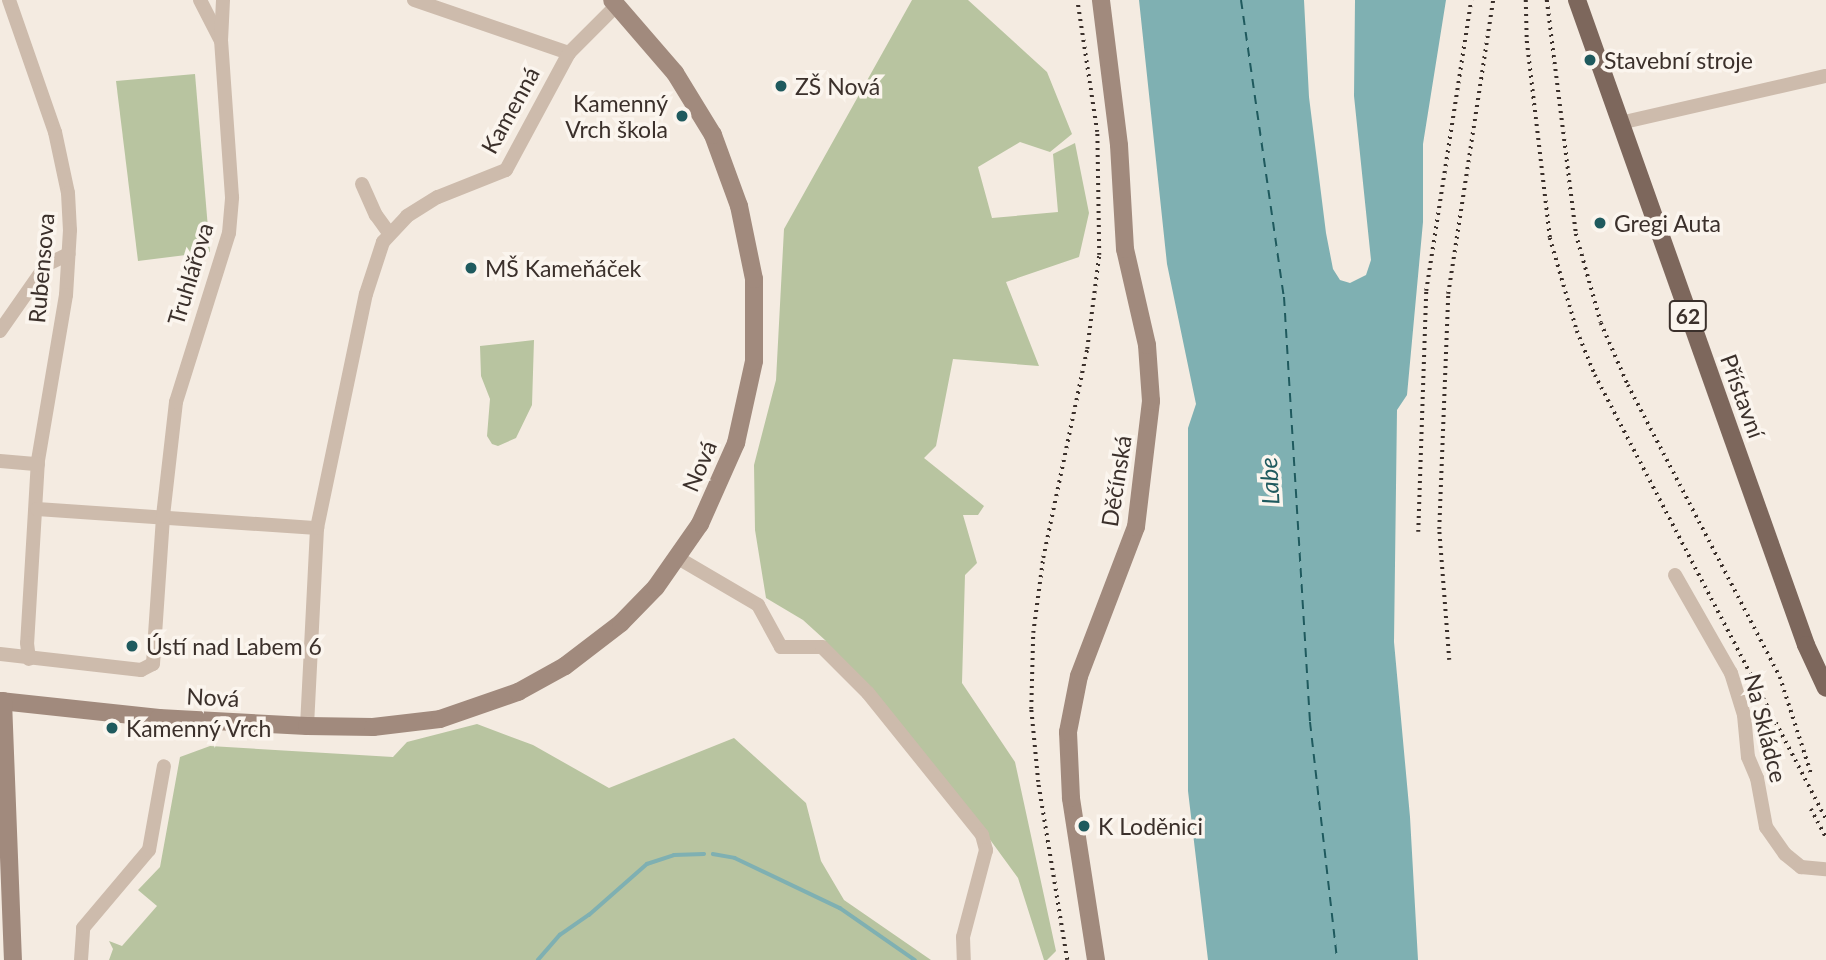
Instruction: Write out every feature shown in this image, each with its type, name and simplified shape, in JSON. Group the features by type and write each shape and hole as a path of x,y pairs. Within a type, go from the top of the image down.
{"main road":[{"name":"Přístavní","path":"1577,0 1806,645 1826,688"}],"street":[{"name":"Rubensova","path":"9,0 55,132 68,193 69,254 66,296 38,464 27,643 29,659"},
{"path":"200,0 221,41"},
{"name":"Truhlářova","path":"29,659 141,670 153,664 163,516 176,401 229,233 232,197 221,41 223,0"},
{"path":"414,0 569,53"},
{"name":"Děčínská","path":"1096,960 1070,784 1069,722 1079,676 1136,527 1152,401 1147,345 1125,249 1119,145 1101,0"},
{"name":"Kamenná","path":"317,528 366,294 389,233 407,216 438,197 506,170 569,53 615,3"},
{"name":"Nová","path":"1,701 159,718 307,726 407,724 467,711 519,692 565,666 621,623 656,587 678,558 717,490 743,418 754,360 754,279 740,206 713,135 675,73 615,3"},
{"path":"1620,123 1826,76"},
{"path":"362,184 376,215 389,233"},
{"path":"0,331 46,265 69,254"},
{"path":"0,461 38,464"},
{"path":"37,509 317,528 307,726"},
{"path":"678,558 758,606 781,646 822,647 868,692 982,835 986,850 963,937 964,960"},
{"name":"Na Skládce","path":"1675,575 1731,673 1744,715 1748,757 1757,778 1766,827 1785,854 1801,867 1826,869"},
{"path":"0,654 29,659"},
{"path":"1,701 13,960"},
{"path":"81,960 83,928 149,850 164,766"}],"green space":[{"path":"912,0 968,0 1047,72 1072,134 1050,152 1020,142 978,167 992,218 1058,212 1053,154 1075,143 1089,213 1079,257 1006,282 1039,366 953,359 936,446 924,458 984,506 978,515 963,515 977,563 965,575 962,683 1015,762 1056,951 1047,960 1044,960 1018,878 991,841 833,655 825,640 803,620 766,598 755,530 754,465 776,380 784,229"},
{"path":"195,74 210,252 138,261 116,81"},
{"path":"534,340 532,405 516,438 498,446 492,444 487,436 490,399 481,376 480,346"},
{"path":"477,724 533,745 609,788 734,738 806,803 821,861 844,900 931,960 109,960 113,949 109,941 122,946 157,906 138,890 160,867 180,757 210,746 393,757 407,742"}],"water":[{"name":"Labe","path":"1139,0 1304,0 1309,97 1326,233 1333,269 1340,280 1350,283 1366,275 1371,260 1354,96 1355,0 1446,0 1423,144 1423,222 1407,395 1397,410 1394,642 1410,817 1418,960 1208,960 1188,791 1188,428 1196,404 1167,264"}],"waterway":[{"path":"538,960 560,935 589,915 647,864 674,855 704,854"},
{"path":"713,854 735,858 840,908 915,960"}],"ferry route":[{"path":"1241,0 1284,297 1310,722 1337,960"}],"railway":[{"path":"1067,960 1038,782 1031,709 1033,633 1043,558 1087,349 1099,255 1097,132 1077,0"},
{"path":"1418,532 1426,291 1471,0"},
{"path":"1449,660 1439,529 1448,294 1493,0"},
{"path":"1526,0 1527,41 1550,238 1577,331 1595,375 1826,818"},
{"path":"1547,0 1576,234 1601,323 1628,385 1780,677 1812,776"},
{"path":"1811,809 1826,837"}],"place":[{"name":"Stavební stroje","path":"1590,60"},
{"name":"ZŠ Nová","path":"781,86"},
{"name":"Kamenný Vrch škola","path":"682,116"},
{"name":"Gregi Auta","path":"1600,223"},
{"name":"MŠ Kameňáček","path":"471,268"},
{"name":"Ústí nad Labem 6","path":"132,646"},
{"name":"Kamenný Vrch","path":"112,728"},
{"name":"K Loděnici","path":"1084,826"}]}
